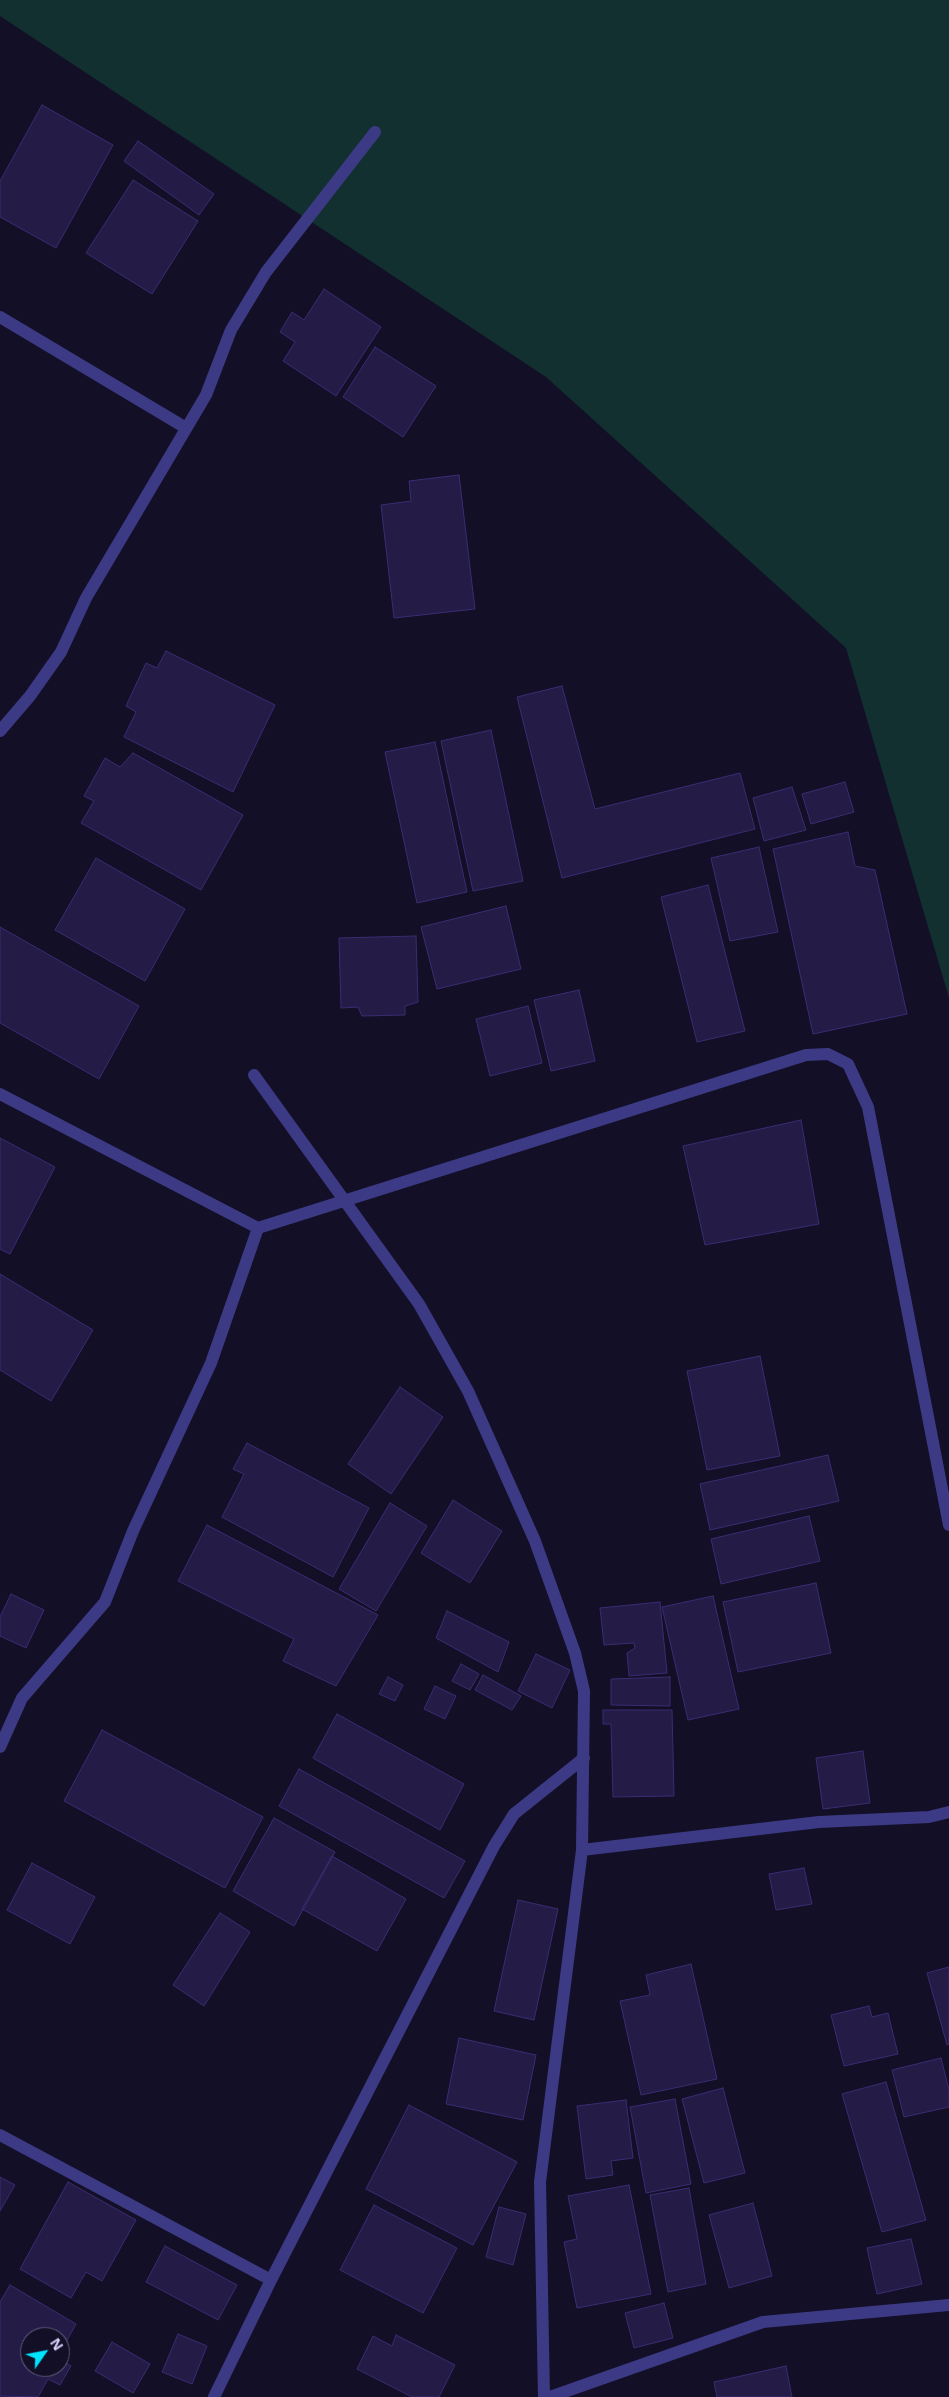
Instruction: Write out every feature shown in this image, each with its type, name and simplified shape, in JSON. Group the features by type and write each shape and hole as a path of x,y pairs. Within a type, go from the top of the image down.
{"street":[{"path":"0,731 30,696 61,652 86,598 206,395 232,330 266,272 374,132"},
{"path":"0,317 186,428"},
{"path":"0,1094 258,1228 806,1055 828,1054 848,1064 868,1107 949,1525"},
{"path":"254,1075 419,1304 468,1391 535,1541 575,1653 584,1691 582,1850 540,2182 544,2397"},
{"path":"0,1747 22,1698 105,1602 132,1531 211,1363 258,1228"},
{"path":"214,2397 271,2280 494,1846 514,1814 584,1758"},
{"path":"582,1850 820,1822 929,1816 949,1812"},
{"path":"0,2135 271,2280"},
{"path":"550,2397 764,2322 949,2305"}],"green space":[{"path":"0,0 949,0 949,998 846,648 546,377 0,16"}],"building":[{"path":"42,105 113,145 56,248 0,217 0,181"},
{"path":"138,141 214,194 199,215 124,161"},
{"path":"133,180 198,221 152,294 86,253"},
{"path":"324,289 381,327 336,396 283,361 295,342 280,332 292,312 304,320"},
{"path":"375,347 436,386 403,437 343,397"},
{"path":"459,475 475,609 394,618 381,505 411,501 409,481"},
{"path":"166,651 275,705 233,792 124,737 136,712 126,706 146,663 157,668"},
{"path":"562,686 595,809 740,773 755,829 562,878 517,697"},
{"path":"491,730 523,881 473,891 441,741"},
{"path":"435,742 467,892 417,903 385,752"},
{"path":"133,753 243,815 201,890 81,823 94,801 84,796 105,758 120,767"},
{"path":"845,782 854,812 811,824 802,794"},
{"path":"792,787 806,830 764,841 753,798"},
{"path":"848,832 855,866 875,870 907,1014 813,1034 773,849"},
{"path":"759,847 778,932 730,941 711,858"},
{"path":"96,858 185,909 145,981 55,930"},
{"path":"708,885 745,1031 697,1042 661,897"},
{"path":"506,906 521,969 437,989 421,927"},
{"path":"0,927 139,1006 99,1079 0,1023"},
{"path":"416,936 418,1002 405,1006 405,1015 362,1016 358,1007 341,1008 339,938"},
{"path":"579,990 595,1061 551,1071 534,1000"},
{"path":"528,1006 542,1063 490,1076 476,1019"},
{"path":"801,1120 819,1224 705,1245 683,1146"},
{"path":"0,1138 55,1167 10,1254 0,1249"},
{"path":"0,1274 93,1330 51,1401 0,1370"},
{"path":"760,1356 780,1456 707,1470 687,1371"},
{"path":"400,1387 443,1417 391,1494 348,1464"},
{"path":"247,1443 369,1508 333,1577 222,1517 244,1474 233,1469"},
{"path":"828,1455 839,1501 710,1530 700,1484"},
{"path":"453,1500 502,1531 470,1583 421,1553"},
{"path":"390,1503 427,1526 376,1611 339,1589"},
{"path":"809,1516 820,1561 721,1584 711,1539"},
{"path":"207,1525 378,1615 336,1686 283,1661 294,1639 178,1581"},
{"path":"816,1583 831,1653 738,1672 723,1602"},
{"path":"11,1594 44,1610 26,1648 0,1636 0,1617"},
{"path":"713,1596 739,1709 688,1720 662,1607"},
{"path":"660,1602 667,1673 629,1676 627,1653 635,1648 634,1643 604,1645 600,1608"},
{"path":"447,1611 509,1642 498,1672 436,1638"},
{"path":"536,1654 570,1670 552,1708 518,1691"},
{"path":"461,1664 479,1674 470,1690 452,1681"},
{"path":"483,1675 521,1696 512,1710 475,1690"},
{"path":"388,1677 403,1685 395,1701 379,1694"},
{"path":"670,1677 670,1706 611,1705 611,1679"},
{"path":"435,1686 456,1696 445,1719 424,1709"},
{"path":"603,1710 672,1710 674,1796 613,1797 611,1724 603,1724"},
{"path":"337,1714 464,1784 440,1830 313,1758"},
{"path":"102,1730 263,1817 225,1888 64,1801"},
{"path":"863,1751 870,1803 823,1809 816,1758"},
{"path":"299,1769 465,1861 444,1898 279,1806"},
{"path":"274,1818 335,1852 294,1926 233,1891"},
{"path":"332,1856 406,1899 377,1951 302,1909"},
{"path":"32,1863 95,1897 70,1944 7,1910"},
{"path":"804,1868 812,1904 776,1910 769,1874"},
{"path":"518,1900 558,1909 534,2020 494,2011"},
{"path":"220,1913 250,1932 204,2006 173,1985"},
{"path":"691,1964 717,2079 641,2095 620,2001 650,1995 646,1975"},
{"path":"949,1967 949,2044 947,2045 927,1973"},
{"path":"869,2006 872,2017 888,2013 898,2054 844,2066 831,2015"},
{"path":"459,2038 536,2055 523,2120 446,2104"},
{"path":"941,2058 949,2090 949,2107 904,2117 892,2070"},
{"path":"886,2082 926,2220 882,2232 842,2094"},
{"path":"723,2088 745,2173 704,2183 682,2099"},
{"path":"675,2099 691,2184 646,2193 630,2107"},
{"path":"626,2100 633,2158 611,2161 613,2175 586,2179 577,2106"},
{"path":"409,2105 517,2162 473,2245 366,2189"},
{"path":"0,2177 15,2185 0,2211"},
{"path":"68,2182 136,2220 102,2281 86,2272 71,2298 20,2269"},
{"path":"629,2185 651,2294 577,2308 564,2242 577,2239 568,2196"},
{"path":"689,2188 706,2284 668,2292 650,2195"},
{"path":"753,2203 772,2276 729,2288 709,2215"},
{"path":"374,2205 457,2248 423,2313 340,2270"},
{"path":"499,2207 526,2214 513,2265 486,2257"},
{"path":"911,2239 922,2284 877,2294 867,2248"},
{"path":"165,2246 237,2285 218,2320 146,2282"},
{"path":"10,2285 76,2324 70,2335 70,2327 20,2327 20,2377 65,2377 60,2385 48,2379 38,2397 0,2396 0,2302"},
{"path":"664,2303 673,2338 634,2348 625,2313"},
{"path":"178,2334 207,2346 192,2384 162,2372"},
{"path":"396,2335 455,2365 439,2397 412,2397 357,2369 373,2336 392,2346"},
{"path":"112,2342 150,2364 133,2393 95,2371"},
{"path":"786,2366 792,2397 717,2397 714,2382"}]}
